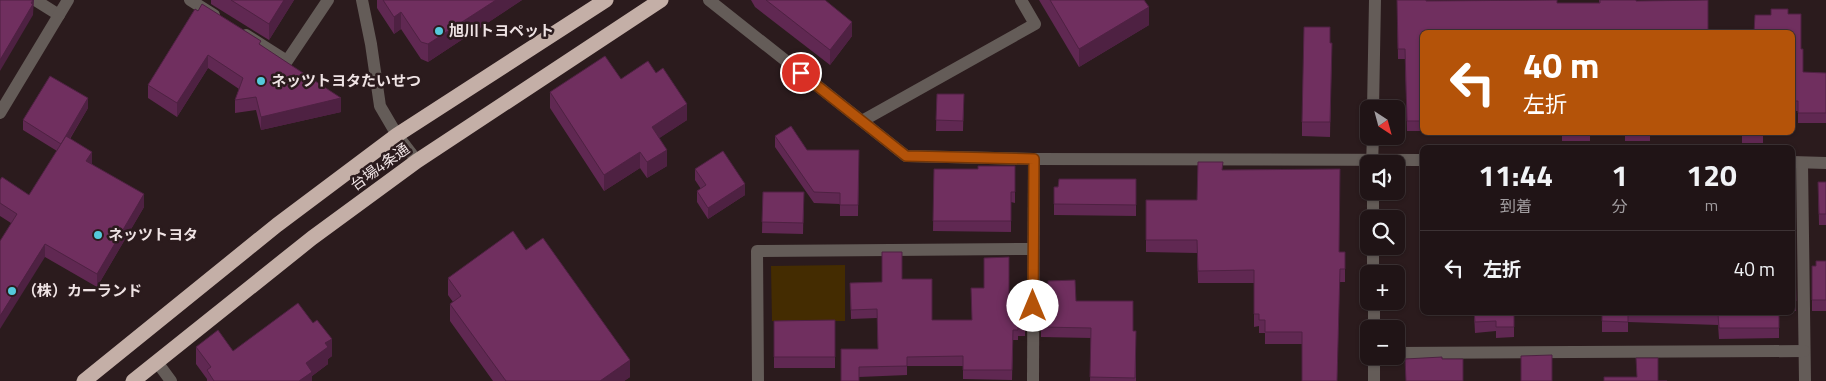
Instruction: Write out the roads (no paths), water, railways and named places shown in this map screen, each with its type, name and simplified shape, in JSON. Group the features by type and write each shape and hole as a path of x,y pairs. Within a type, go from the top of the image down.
{"highway":[{"name":"台場4条通","path":"84,381 277,225 397,135 606,0"},
{"name":"台場4条通","path":"133,381 312,238 417,161 661,0"}],"street":[{"path":"35,0 59,14"},
{"path":"0,113 68,0"},
{"path":"190,0 223,20"},
{"path":"239,31 287,61 328,0"},
{"path":"362,0 371,44 380,106 397,135 417,161"},
{"path":"709,0 906,156 1360,162"},
{"path":"862,121 1035,24 1021,0"},
{"path":"1373,100 1375,0"},
{"path":"1033,381 1034,159"},
{"path":"1405,161 1420,160"},
{"path":"1805,381 1798,162 1826,163"},
{"path":"758,381 757,251 1033,250"},
{"path":"1405,353 1804,351"},
{"path":"156,362 172,381"},
{"path":"1374,365 1374,381"}],"place":[{"name":"旭川トヨペット","path":"439,31"},
{"name":"ネッツトヨタたいせつ","path":"261,81"},
{"name":"ネッツトヨタ","path":"98,235"},
{"name":"（株）カーランド","path":"12,291"}]}
